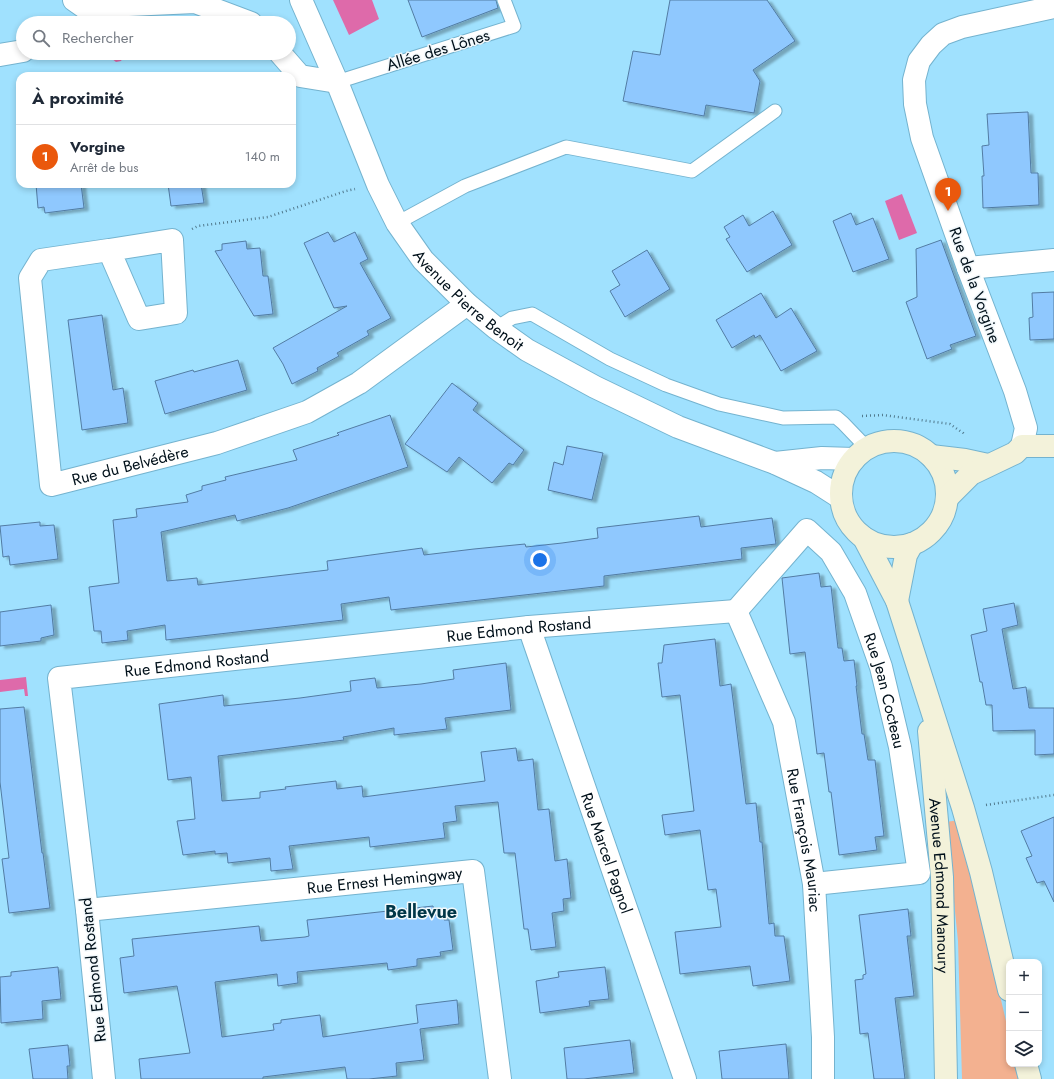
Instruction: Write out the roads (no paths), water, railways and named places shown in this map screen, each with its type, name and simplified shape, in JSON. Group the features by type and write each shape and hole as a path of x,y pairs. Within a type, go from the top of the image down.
{"street":[{"name":"Avenue Pierre Benoit","path":"300,0 337,82 378,185 397,223 423,260 467,304 496,328 527,350 595,387 678,426 775,463 816,482 841,498"},
{"path":"80,10 195,2 232,16"},
{"name":"Rue de la Vorgine","path":"1022,446 1026,428 1015,392 968,268 922,138 915,104 914,80 919,61 931,45 942,34 962,27 1042,6"},
{"path":"0,54 16,53"},
{"path":"286,60 300,76 337,82"},
{"name":"Rue du Belvédère","path":"109,250 139,319 176,313 172,240 41,260 30,278 52,485 217,443 307,412 359,383 467,304"},
{"path":"968,268 1054,260"},
{"path":"883,442 900,442 917,446 931,456 940,468 946,482 947,498 944,513 936,526 926,537 912,544 896,547 879,545 864,538 852,527 844,513 841,498 842,484 846,470 861,454 883,442"},
{"path":"947,498 971,474 1015,453 1022,446 1054,446"},
{"name":"Avenue Pierre Benoit","path":"775,463 861,454"},
{"path":"931,456 965,460 988,465"},
{"name":"Rue Jean Cocteau","path":"736,611 807,530 831,552 855,593 881,667 900,747 919,873 814,884"},
{"name":"Avenue Edmond Manoury","path":"864,538 897,601 963,808 981,872 1006,977"},
{"name":"Avenue Edmond Manoury","path":"897,601 906,555 912,544"},
{"name":"Rue Edmond Rostand","path":"104,1079 88,910 59,678 529,627 736,611"},
{"name":"Rue François Mauriac","path":"736,611 784,722 814,884 823,1037 823,1079"},
{"name":"Rue Marcel Pagnol","path":"529,627 685,1079"},
{"name":"Avenue Edmond Manoury","path":"925,692 942,877 946,1079"},
{"name":"Rue Ernest Hemingway","path":"88,910 473,871 500,1079"},
{"path":"1027,1067 1030,1079"}],"lane":[{"name":"Allée des Lônes","path":"337,82 514,26 504,0"},
{"path":"397,223 465,186 566,147 692,171 775,111"},
{"path":"496,328 512,318 532,314 610,359 666,384 719,404 783,418 836,418 843,423 861,454"}],"place":[{"name":"Vorgine","path":"948,211"}],"district":[{"name":"Bellevue","path":"421,912"}]}
